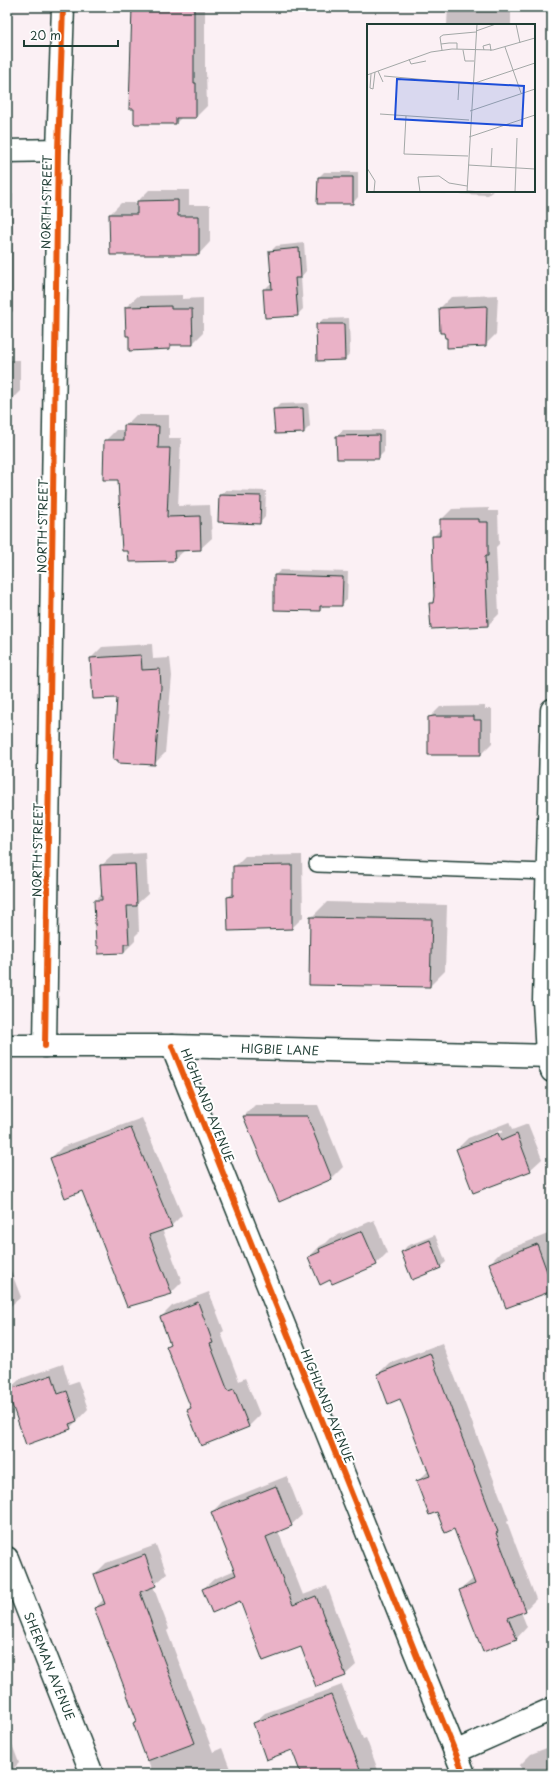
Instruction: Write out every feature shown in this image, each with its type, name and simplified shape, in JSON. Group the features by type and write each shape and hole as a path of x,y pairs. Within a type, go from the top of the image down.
{"street":[{"name":"NORTH STREET","path":"45,1046 58,150 63,7"},
{"path":"7,151 58,150"},
{"path":"550,1061 544,1001 547,872 551,804 552,710"},
{"name":"HIGBIE LANE","path":"7,1046 172,1046 550,1061"},
{"name":"HIGHLAND AVENUE","path":"172,1046 464,1774"},
{"name":"SHERMAN AVENUE","path":"7,1558 92,1774"},
{"path":"455,1752 552,1709"}],"lane":[{"path":"317,864 547,872"}],"building":[{"path":"132,7 194,7 194,83 196,83 196,118 176,118 176,124 134,124 134,109 129,109"},
{"path":"318,177 353,177 353,204 317,204"},
{"path":"178,200 178,216 199,216 199,255 110,255 109,214 137,214 137,201"},
{"path":"299,248 301,278 295,278 298,316 265,318 263,289 272,289 269,251"},
{"path":"171,306 171,309 192,309 193,345 170,345 170,349 129,351 129,336 126,336 125,307"},
{"path":"487,306 486,346 447,348 447,338 445,338 444,333 440,333 439,308"},
{"path":"316,324 344,324 345,360 317,361"},
{"path":"303,408 304,433 275,434 273,409"},
{"path":"124,425 159,426 158,448 170,448 167,517 200,516 201,550 174,551 175,561 129,562 128,551 122,551 118,480 103,480 104,440 124,440"},
{"path":"379,435 379,459 337,459 336,436"},
{"path":"219,495 261,496 260,524 218,522"},
{"path":"440,519 479,519 479,522 488,522 488,556 485,556 488,626 431,629 429,603 433,603 434,596 432,536 440,536"},
{"path":"274,575 343,577 342,606 320,606 320,611 274,610"},
{"path":"141,655 142,670 160,669 161,687 155,765 118,763 118,760 113,760 117,698 93,699 90,658"},
{"path":"474,716 474,720 481,720 481,755 428,755 428,717"},
{"path":"135,864 137,906 127,906 129,944 124,944 124,953 98,954 98,946 96,945 94,900 102,900 100,865"},
{"path":"292,865 292,929 228,931 227,897 233,896 233,866"},
{"path":"310,917 432,919 430,987 309,985"},
{"path":"243,1116 307,1116 332,1179 279,1202"},
{"path":"131,1128 172,1227 149,1235 172,1294 127,1307 82,1191 65,1198 50,1158"},
{"path":"498,1133 501,1141 517,1134 531,1171 473,1193 456,1149"},
{"path":"362,1231 377,1265 332,1284 330,1280 320,1285 308,1257 320,1252 319,1249"},
{"path":"430,1240 441,1268 412,1280 401,1252"},
{"path":"537,1244 552,1285 552,1291 506,1308 489,1263"},
{"path":"198,1302 213,1343 210,1344 228,1391 234,1389 249,1427 201,1446 187,1410 191,1408 166,1346 170,1344 160,1317"},
{"path":"430,1353 498,1532 496,1533 526,1611 508,1618 517,1639 483,1652 459,1590 475,1584 454,1529 445,1533 437,1512 429,1515 416,1481 430,1476 400,1399 388,1404 377,1374"},
{"path":"52,1375 58,1394 67,1391 77,1421 69,1424 71,1429 26,1445 7,1390"},
{"path":"276,1486 292,1526 266,1537 293,1605 316,1596 346,1676 316,1687 301,1647 263,1661 240,1601 212,1613 202,1589 236,1575 211,1512"},
{"path":"145,1555 156,1586 140,1592 195,1743 147,1761 133,1723 137,1721 94,1608 105,1604 94,1574"},
{"path":"331,1695 362,1774 301,1774 292,1750 266,1760 253,1723"}],"cycle path":[{"path":"45,1046 58,150 63,7"},
{"path":"172,1046 464,1774"}]}
